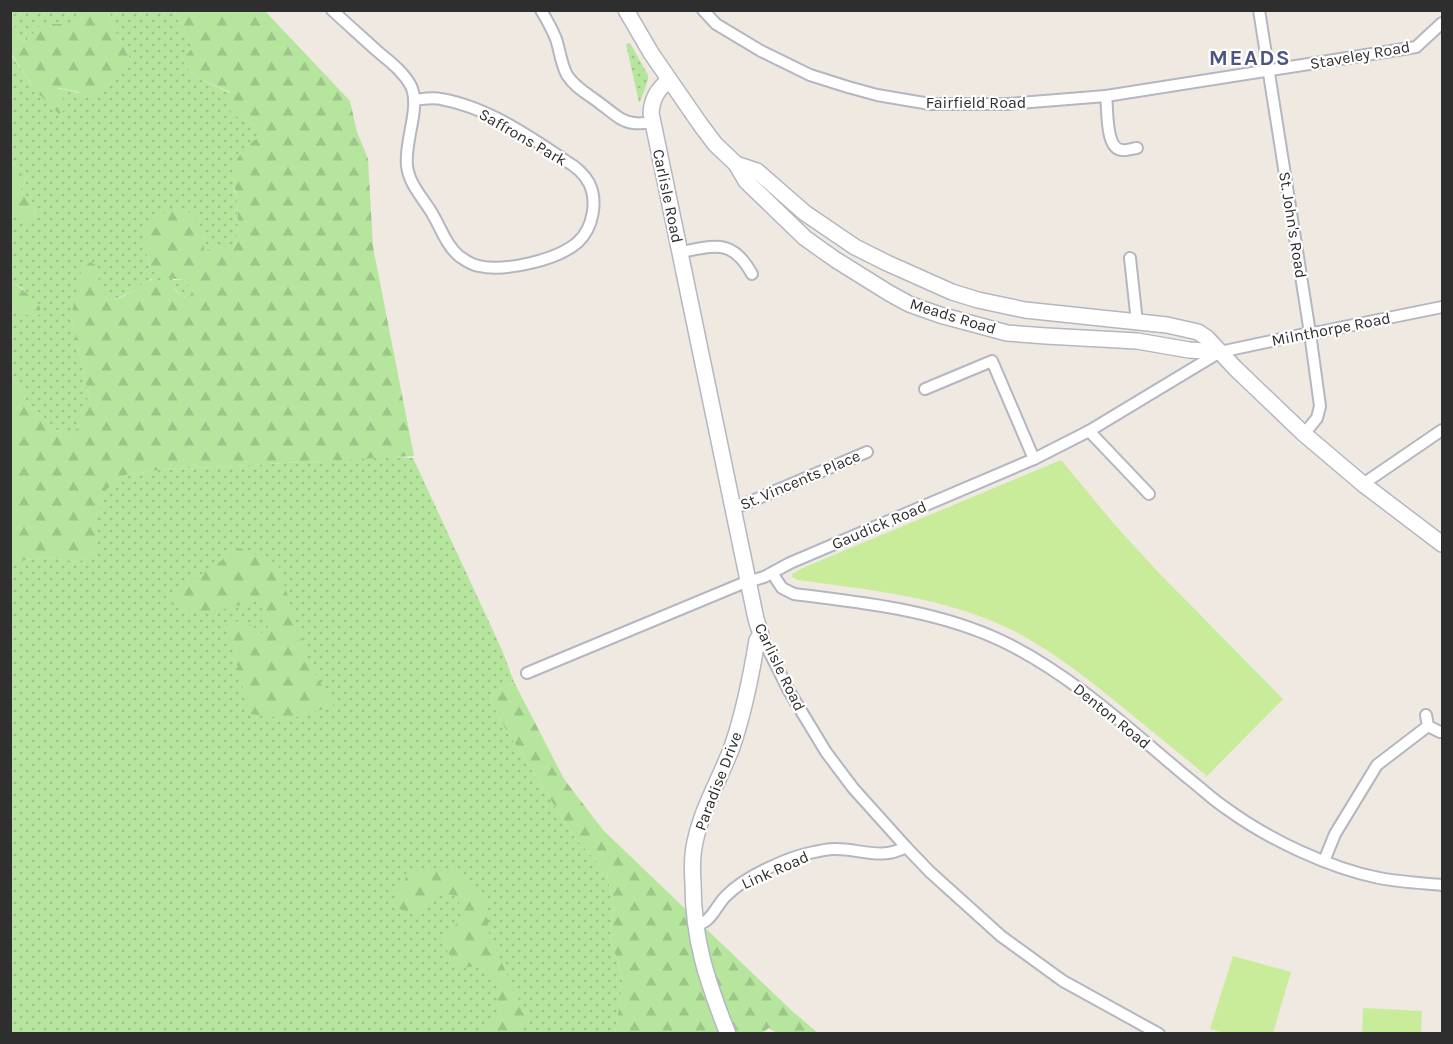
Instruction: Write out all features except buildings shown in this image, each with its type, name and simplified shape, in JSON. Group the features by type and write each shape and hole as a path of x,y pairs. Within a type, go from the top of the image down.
{"street":[{"path":"333,10 400,70 412,87 414,100"},
{"path":"541,10 557,42 567,75 576,86 622,120 633,123 652,122"},
{"name":"Fairfield Road","path":"703,10 716,24 771,56 810,75 877,95 930,104 1008,104 1106,96 1269,70"},
{"name":"St. John's Road","path":"1260,10 1320,406 1317,418 1304,434"},
{"name":"Meads Road","path":"632,13 651,54 700,124 715,144 736,164 746,181 805,238 836,260 909,304 1007,333 1137,341 1189,350 1220,352"},
{"name":"Staveley Road","path":"1269,70 1416,47 1443,22"},
{"name":"Carlisle Road","path":"669,80 653,100 652,122 756,619 761,635 789,691 826,752 853,788 930,872 1001,936 1063,981 1160,1034"},
{"path":"1106,96 1111,141 1119,149 1137,148"},
{"name":"Saffrons Park","path":"439,98 481,112 521,132 571,164 585,177 592,193 591,221 582,238 566,250 521,265 477,266 460,257 447,243 437,221 409,175 407,155 414,100 439,98"},
{"name":"Meads Road","path":"736,164 757,171 805,213 855,247 934,285 1003,306 1167,325 1198,332 1207,338 1264,397 1304,434 1363,484 1443,544"},
{"path":"680,252 718,246 728,249 737,255 752,274"},
{"path":"1130,258 1137,322"},
{"name":"Milnthorpe Road","path":"1220,352 1443,308"},
{"name":"Gaudick Road","path":"527,673 772,573 790,563 1034,459 1089,431 1220,352"},
{"path":"925,389 992,361 1034,459"},
{"path":"1363,484 1443,430"},
{"path":"1089,431 1149,494"},
{"name":"St. Vincents Place","path":"734,509 867,452"},
{"name":"Denton Road","path":"772,573 782,588 794,594 902,609 969,627 1003,641 1083,692 1227,809 1262,831 1324,861 1378,878 1443,885"},
{"name":"Paradise Drive","path":"728,1034 703,967 695,927 692,865 700,822 741,721 750,686 757,640 761,635"},
{"path":"1426,714 1428,726"},
{"path":"1324,861 1335,834 1377,765 1428,726"},
{"path":"1428,726 1440,732"},
{"name":"Link Road","path":"695,927 707,920 724,897 747,879 790,860 812,852 833,849 891,854 906,847"}],"green space":[{"path":"11,11 87,11 77,24 42,24 24,43 11,20"},
{"path":"87,11 110,11 111,23 131,61 115,81 94,100 76,91 58,88 67,108 59,114 35,90 11,53 11,20 24,43 42,24 77,24"},
{"path":"110,11 174,11 193,47 182,60 195,77 230,93 232,114 257,126 261,132 260,136 246,146 234,189 237,198 238,230 235,246 204,251 204,236 147,253 150,267 174,280 184,280 193,290 189,297 180,296 176,290 151,279 131,292 114,298 106,294 98,281 71,317 89,397 80,410 81,422 68,436 61,434 27,402 11,371 11,305 32,317 40,314 40,307 22,288 11,282 11,206 34,221 35,205 20,191 26,181 11,157 10,53 35,90 65,90 94,99 131,61 111,23"},
{"path":"174,11 265,11 350,101 357,132 368,159 373,247 414,456 160,470 124,475 107,489 96,516 96,552 78,562 52,557 25,560 11,565 11,371 27,402 61,434 68,436 75,431 81,422 79,410 89,397 71,317 81,271 90,262 96,265 98,278 111,297 123,297 153,280 168,285 180,296 189,297 193,290 184,280 167,278 150,267 143,232 169,209 192,213 202,230 204,251 235,245 238,230 237,198 232,176 233,165 246,146 260,136 261,132 257,126 232,114 227,101 230,92 195,77 182,60 193,47"},
{"path":"630,43 648,75 640,102 626,44"},
{"path":"11,157 26,181 20,191 35,205 34,221 21,222 11,206"},
{"path":"11,282 37,303 40,307 40,314 32,318 11,305"},
{"path":"335,454 413,458 502,650 514,682 495,691 490,700 505,728 575,838 606,871 614,906 610,936 623,982 615,1033 11,1033 10,565 25,560 52,557 78,562 96,552 96,516 107,489 123,475 160,470 323,461"},
{"path":"1061,460 1114,524 1159,573 1283,699 1207,776 1084,677 1041,646 1010,629 985,618 933,602 879,591 798,580 792,577 792,574 805,567"},
{"path":"240,548 278,564 307,660 334,706 290,719 250,714 226,624 244,620 267,637 268,619 257,601 225,609 196,612 161,601"},
{"path":"514,682 564,779 603,830 791,1010 818,1033 777,1033 769,1028 760,1034 615,1033 623,982 610,936 614,906 606,871 575,838 505,728 490,700 495,691"},
{"path":"454,870 487,903 489,934 529,1023 516,1033 482,1033 498,1010 497,986 479,966 459,968 440,941 462,918 458,897 442,892 419,917 395,907 398,891 410,871"},
{"path":"1233,956 1291,972 1273,1033 1225,1033 1210,1029"},
{"path":"1363,1008 1422,1011 1421,1033 1362,1033"}],"district":[{"name":"MEADS","path":"1250,58"}]}
